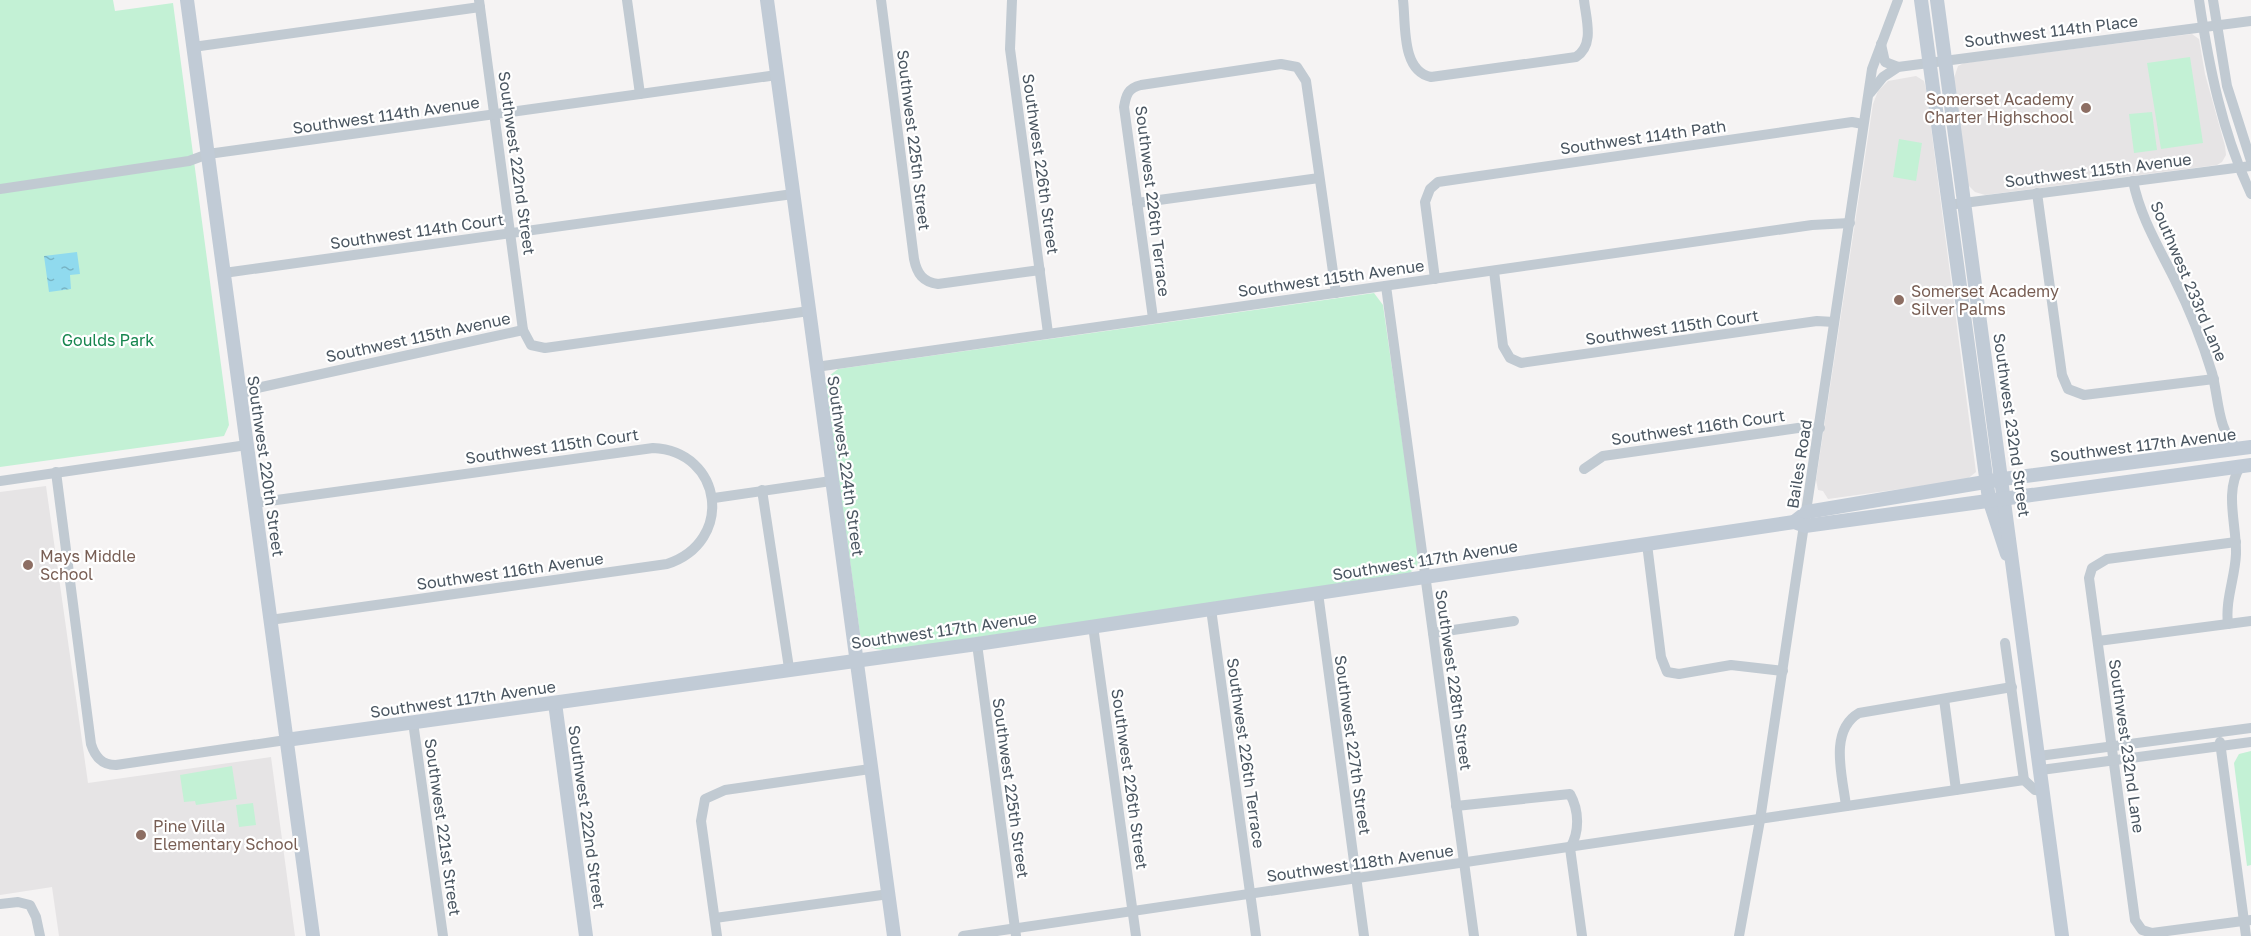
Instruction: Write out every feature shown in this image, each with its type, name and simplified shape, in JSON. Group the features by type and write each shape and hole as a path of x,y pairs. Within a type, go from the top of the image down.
{"street":[{"name":"Southwest 220th Street","path":"187,0 313,936"},
{"path":"627,0 640,94"},
{"name":"Southwest 224th Street","path":"767,0 894,936"},
{"name":"Southwest 225th Street","path":"881,0 914,259 918,273 925,280 946,284 1040,270"},
{"name":"Southwest 226th Street","path":"1012,0 1010,50 1048,333"},
{"path":"1403,0 1411,63 1414,69 1426,76 1436,77 1572,57 1582,51 1588,38 1584,0"},
{"name":"Bailes Road","path":"1739,936 1761,820 1802,520 1820,428 1872,69 1898,0"},
{"name":"Southwest 232nd Street","path":"1921,0 1989,499 2006,551 2015,569"},
{"name":"Southwest 232nd Street","path":"1937,0 2003,479 2062,936"},
{"path":"2199,0 2214,89 2246,166 2251,194"},
{"path":"2213,0 2227,86 2251,161"},
{"path":"193,47 479,3"},
{"name":"Southwest 222nd Street","path":"479,3 523,330"},
{"name":"Southwest 114th Place","path":"1898,67 2251,21"},
{"path":"1868,96 1883,77 1898,67 1883,59 1881,41"},
{"name":"Southwest 226th Terrace","path":"1153,318 1124,107 1130,89 1141,85 1281,64 1297,68 1306,81 1318,178"},
{"name":"Southwest 114th Avenue","path":"0,189 189,161 208,154 777,75"},
{"name":"Southwest 114th Path","path":"1435,279 1425,202 1430,189 1436,183 1852,122 1863,124"},
{"name":"Southwest 115th Avenue","path":"1948,205 2246,166"},
{"path":"1137,203 1318,178 1336,293"},
{"name":"Southwest 233rd Lane","path":"2133,181 2143,215 2196,329 2214,379 2223,427 2231,442 2245,448"},
{"path":"2037,193 2062,375 2068,389 2084,395 2214,379"},
{"name":"Southwest 114th Court","path":"224,273 793,194"},
{"name":"Southwest 115th Avenue","path":"816,367 1812,225 1850,223"},
{"name":"Southwest 115th Court","path":"1494,271 1503,346 1515,361 1528,363 1798,324 1834,322"},
{"name":"Southwest 228th Street","path":"1386,286 1474,936"},
{"name":"Southwest 115th Avenue","path":"240,394 291,380 523,330 531,345 545,348 809,311"},
{"name":"Southwest 116th Court","path":"1584,470 1603,456 1805,427 1820,428"},
{"path":"2211,453 2220,439 2223,427"},
{"path":"0,481 247,445"},
{"name":"Southwest 115th Court","path":"255,503 653,448 673,452 693,464 705,478 714,498"},
{"name":"Southwest 117th Avenue","path":"1802,520 2003,479 2245,448"},
{"path":"2231,491 2245,466"},
{"name":"Southwest 117th Avenue","path":"56,472 91,744 99,759 116,765 789,668 977,644 1802,520 2245,466"},
{"path":"2213,470 2223,478 2231,491 2236,542 2226,608 2228,624"},
{"path":"714,498 831,481"},
{"path":"762,490 789,668"},
{"name":"Southwest 116th Avenue","path":"270,620 667,564 687,555 700,542 710,524 714,498"},
{"name":"Southwest 232nd Lane","path":"2236,542 2106,559 2094,566 2089,578 2134,916 2142,930 2156,933 2247,921"},
{"path":"1647,544 1661,657 1668,672 1679,674 1731,665 1783,671"},
{"name":"Southwest 227th Street","path":"1318,593 1364,936"},
{"name":"Southwest 226th Terrace","path":"1211,609 1256,936"},
{"path":"1433,633 1514,621"},
{"path":"2097,641 2251,621"},
{"name":"Southwest 226th Street","path":"1094,626 1136,936"},
{"path":"2005,643 2024,780 2035,790 2043,791"},
{"name":"Southwest 225th Street","path":"977,644 1015,932"},
{"path":"1846,806 1839,744 1850,718 1859,713 2012,687"},
{"path":"1944,699 1956,790"},
{"name":"Southwest 222nd Street","path":"555,703 586,936"},
{"name":"Southwest 221st Street","path":"413,722 443,936"},
{"path":"2040,763 2112,746 2251,728"},
{"path":"2219,732 2247,921 2246,936"},
{"path":"2040,763 2114,760 2251,742"},
{"path":"717,936 701,821 705,799 725,790 870,769"},
{"name":"Southwest 118th Avenue","path":"963,936 1015,932 1250,893 1464,864 2024,780"},
{"path":"1456,806 1570,794 1575,807 1577,834 1570,848 1582,936"},
{"path":"715,918 889,894"},
{"path":"0,904 30,905 36,917 40,936"}],"shaded area":[{"name":"Somerset Academy Charter Highschool","path":"2192,34 2199,39 2205,74 2225,146 2226,155 2222,162 2217,165 1985,195 1975,192 1968,185 1954,78 1958,66 1964,63"},
{"name":"Somerset Academy Silver Palms","path":"1916,76 1924,81 1926,89 1976,472 1966,480 1828,499 1823,491 1818,490 1816,480 1873,104 1878,91 1888,81"},
{"name":"Pine Villa Elementary School","path":"46,486 88,783 271,757 295,936 59,936 52,887 0,895 0,492"}],"green space":[{"name":"Goulds Park","path":"0,0 113,0 115,11 173,3 229,425 224,436 0,467"},
{"path":"2190,57 2203,143 2161,149 2147,63"},
{"path":"2152,112 2157,150 2134,153 2129,114"},
{"path":"1899,139 1922,143 1916,181 1893,177"},
{"path":"1374,293 1383,305 1419,557 1417,566 1409,574 891,650 872,648 863,639 860,634 825,379 838,369"},
{"path":"2251,751 2251,865 2247,866 2234,763 2239,754"},
{"path":"232,766 237,799 196,805 195,801 184,802 180,775"},
{"path":"253,803 256,825 239,827 236,805"}],"water":[{"path":"77,252 80,274 70,275 71,289 49,292 44,256"}],"place":[{"name":"Somerset Academy Charter Highschool","path":"2086,108"},
{"name":"Somerset Academy Silver Palms","path":"1899,300"},
{"name":"Mays Middle School","path":"28,565"},
{"name":"Pine Villa Elementary School","path":"141,835"}]}
